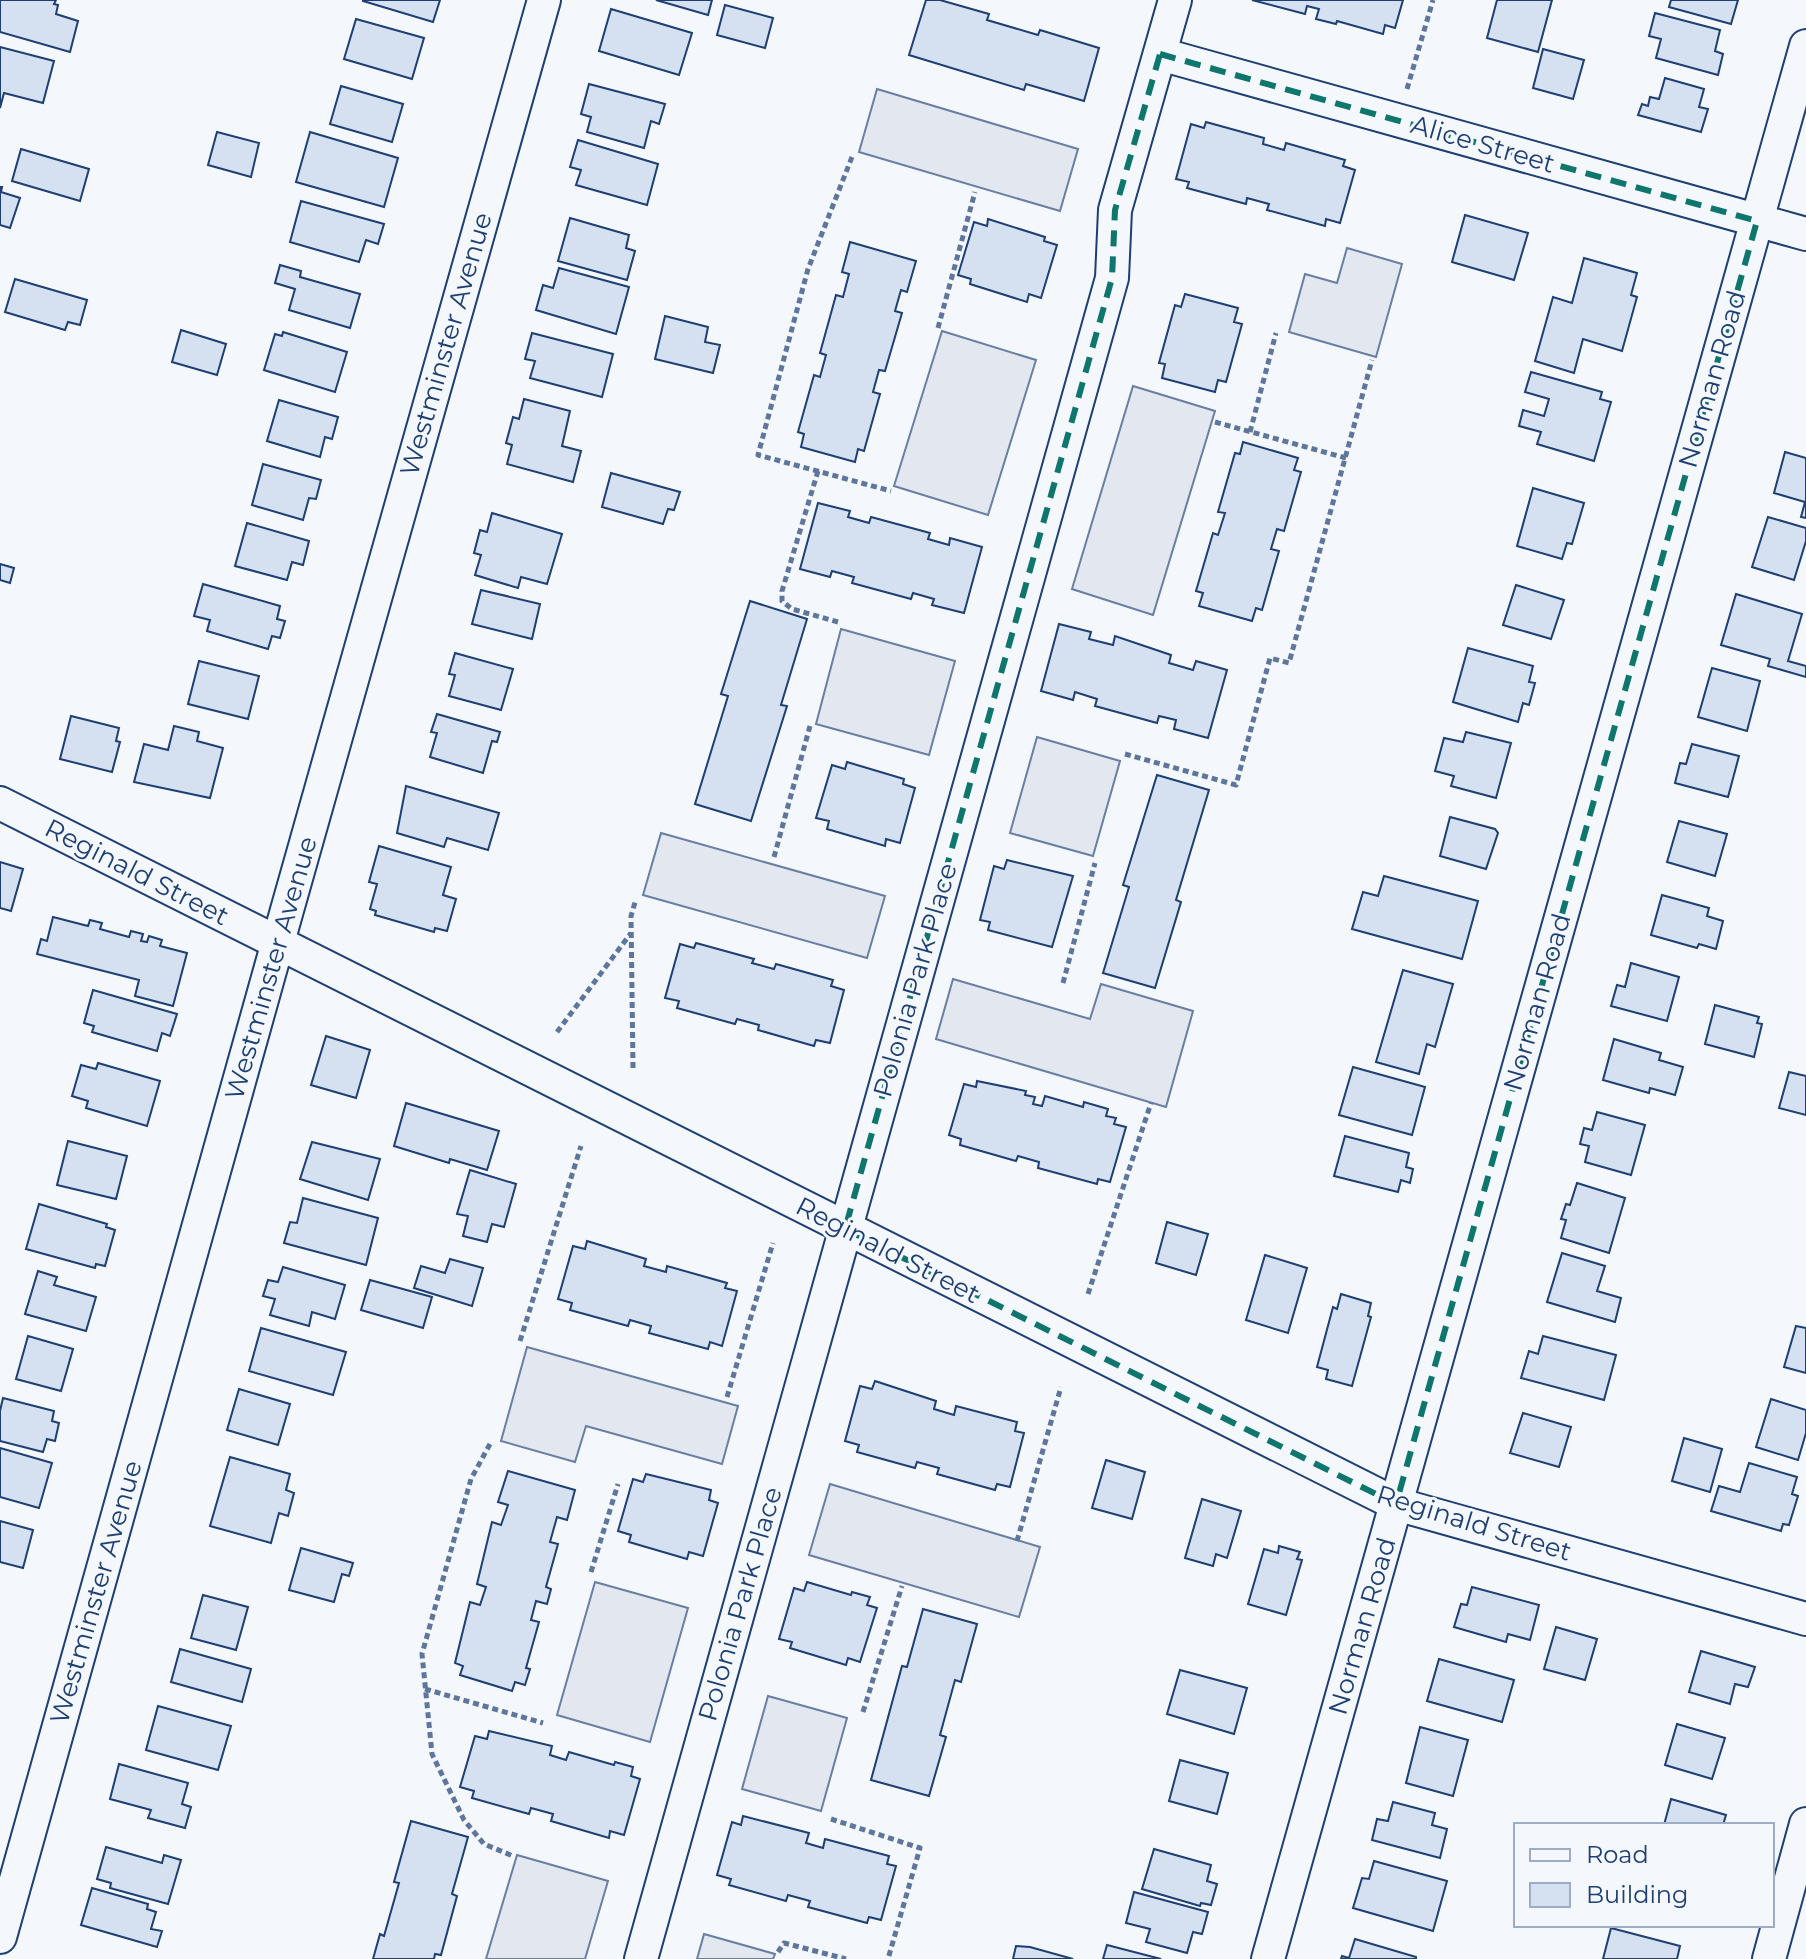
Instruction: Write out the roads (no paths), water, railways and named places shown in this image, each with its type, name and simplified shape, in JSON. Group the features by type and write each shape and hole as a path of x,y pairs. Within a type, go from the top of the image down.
{"street":[{"name":"Westminster Avenue","path":"0,1937 544,0"},
{"name":"Polonia Park Place","path":"641,1959 1112,278 1115,210 1175,0"},
{"name":"Norman Road","path":"1268,1959 1806,46"},
{"name":"Alice Street","path":"1160,54 1806,234"},
{"name":"Reginald Street","path":"0,803 1396,1504 1806,1619"},
{"path":"1769,1959 1806,1824"}]}
